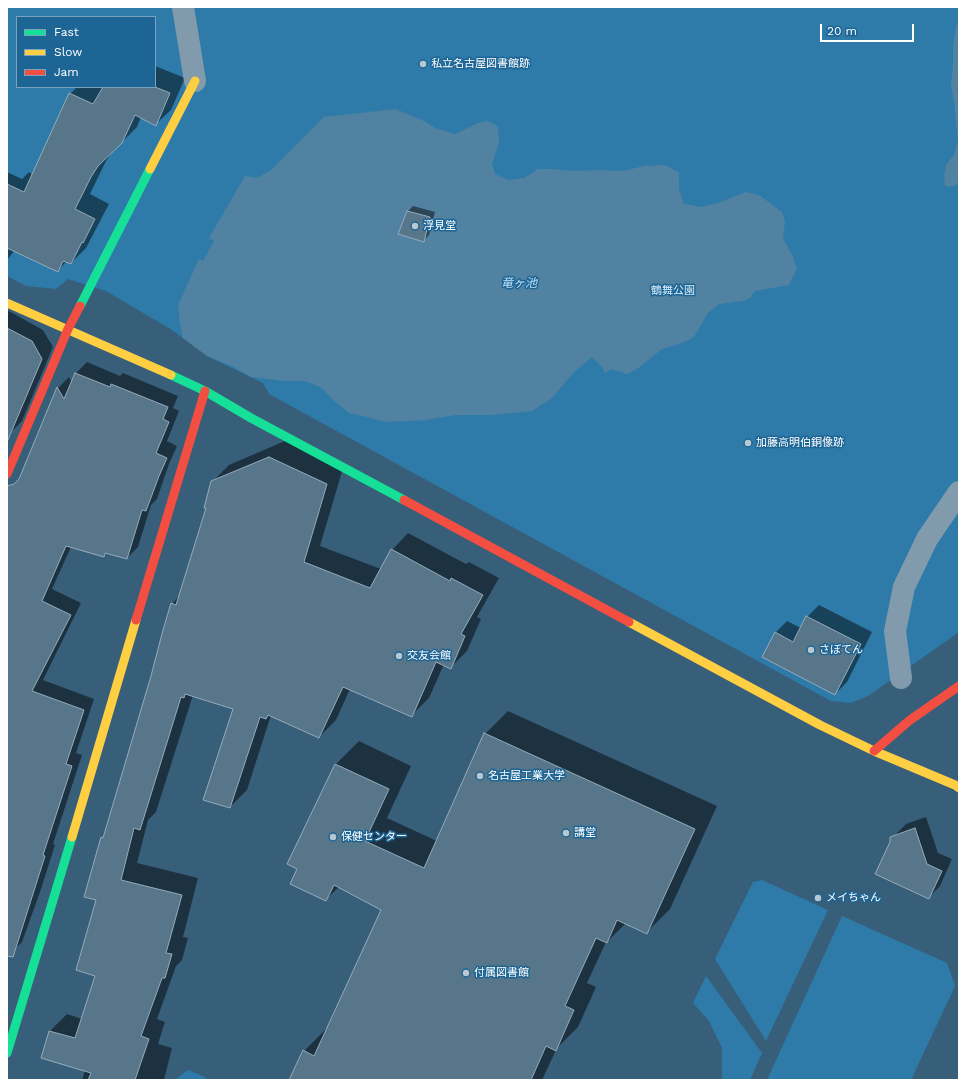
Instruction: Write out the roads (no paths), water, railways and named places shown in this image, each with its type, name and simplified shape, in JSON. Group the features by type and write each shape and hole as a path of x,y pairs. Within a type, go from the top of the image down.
{"street":[{"path":"7,474 68,329 194,81 183,7"},
{"path":"7,303 68,329 205,392 265,426 812,721 874,751 959,788"},
{"path":"7,1053 205,392"},
{"path":"901,678 895,631 904,587 927,539 959,492"},
{"path":"874,751 910,720 959,686"}],"water":[{"path":"959,19 959,182 954,186 945,186 944,176 946,165 954,155 958,141 951,85 953,45"},
{"name":"竜ヶ池","path":"396,109 426,122 435,128 455,134 478,123 487,121 498,126 499,143 492,164 495,174 508,180 524,178 538,169 571,171 623,171 644,166 665,165 679,172 679,189 684,204 701,207 718,203 746,192 759,195 782,212 785,222 783,238 793,257 797,269 789,285 755,291 750,298 743,301 719,304 708,313 694,337 682,343 662,349 637,369 627,374 612,369 605,373 602,367 592,357 574,372 552,398 532,411 492,415 456,415 426,420 387,422 349,413 333,400 322,388 305,381 284,381 251,377 232,366 207,356 183,338 178,305 199,259 203,261 214,241 209,238 245,176 257,178 271,170 324,117","holes":["407,211 430,218 424,242 398,234"]}],"place":[{"name":"私立名古屋図書館跡","path":"423,64"},
{"name":"浮見堂","path":"415,226"},
{"name":"加藤高明伯銅像跡","path":"748,443"},
{"name":"さぼてん","path":"811,650"},
{"name":"交友会館","path":"399,656"},
{"name":"名古屋工業大学","path":"480,776"},
{"name":"講堂","path":"566,833"},
{"name":"保健センター","path":"333,837"},
{"name":"メイちゃん","path":"818,898"},
{"name":"付属図書館","path":"466,973"}],"park label":[{"name":"鶴舞公園","path":"673,291"}]}
